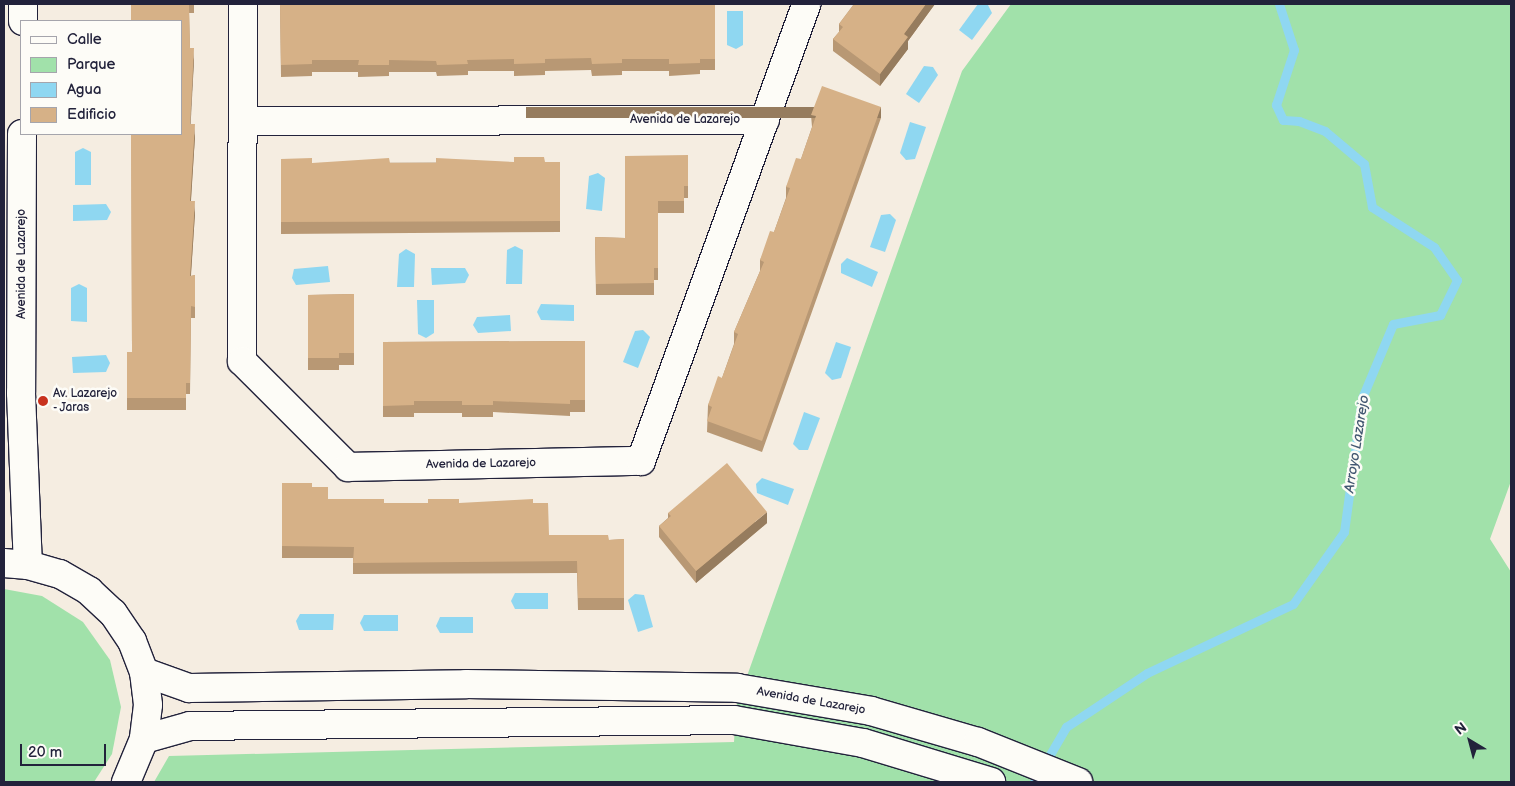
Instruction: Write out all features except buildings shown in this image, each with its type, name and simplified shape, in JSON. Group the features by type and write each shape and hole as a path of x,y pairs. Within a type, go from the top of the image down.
{"street":[{"path":"23,4 23,20"},
{"name":"Avenida de Lazarejo","path":"243,4 242,361 348,467 641,461 806,4"},
{"name":"Avenida de Lazarejo","path":"244,121 765,120"},
{"name":"Avenida de Lazarejo","path":"16,564 12,393 22,135"},
{"path":"16,564 60,574 89,591 101,602 132,640 144,672 148,705 144,739 126,782"},
{"name":"Avenida de Lazarejo","path":"144,672 189,688 466,684 738,688 871,711 978,742 1078,782"},
{"path":"144,739 190,726 734,720 863,743 991,782"}],"green space":[{"path":"1011,4 1511,4 1511,481 1490,539 1511,572 1511,782 154,782 169,756 734,742 736,707 962,71"},
{"path":"4,589 42,596 83,622 110,660 121,707 112,754 94,782 4,782"}],"water":[{"path":"978,4 988,5 992,13 972,40 959,30"},
{"path":"727,11 743,11 743,45 736,49 727,45"},
{"path":"924,66 933,67 938,75 919,103 906,94"},
{"path":"910,122 926,127 915,159 906,160 900,153"},
{"path":"83,148 91,152 91,185 75,185 75,152"},
{"path":"598,173 605,178 602,211 586,209 589,176"},
{"path":"106,204 111,212 107,220 73,221 73,205"},
{"path":"890,214 896,220 885,252 870,247 881,215"},
{"path":"515,246 523,250 522,284 506,284 507,250"},
{"path":"406,249 415,254 414,287 397,287 399,254"},
{"path":"847,258 878,272 872,287 841,273 841,264"},
{"path":"328,266 330,282 296,285 292,278 294,269"},
{"path":"431,268 465,268 469,275 465,283 432,285"},
{"path":"79,284 87,288 87,322 71,321 71,288"},
{"path":"417,300 434,300 434,333 426,338 418,334"},
{"path":"541,304 574,305 574,321 541,320 537,312"},
{"path":"510,315 511,331 478,333 473,325 477,317"},
{"path":"643,330 650,337 638,368 623,362 635,331"},
{"path":"836,342 851,347 841,378 832,380 825,373"},
{"path":"106,355 110,363 106,372 73,373 72,357"},
{"path":"804,412 820,418 808,450 799,450 793,444"},
{"path":"762,478 794,489 788,505 757,493 756,484"},
{"path":"515,593 548,593 548,609 515,609 511,601"},
{"path":"635,594 644,595 653,627 638,632 628,600"},
{"path":"300,614 334,614 333,630 299,630 296,621"},
{"path":"364,615 398,615 398,631 364,631 360,623"},
{"path":"440,617 473,617 473,633 440,633 436,626"}],"waterway":[{"name":"Arroyo Lazarejo","path":"1034,782 1066,727 1147,673 1293,604 1344,532 1362,398 1393,324 1440,315 1457,280 1434,247 1372,207 1364,164 1325,131 1299,121 1283,120 1276,105 1294,50 1279,4"}],"place":[{"name":"Av. Lazarejo - Jaras","path":"43,401"}]}
